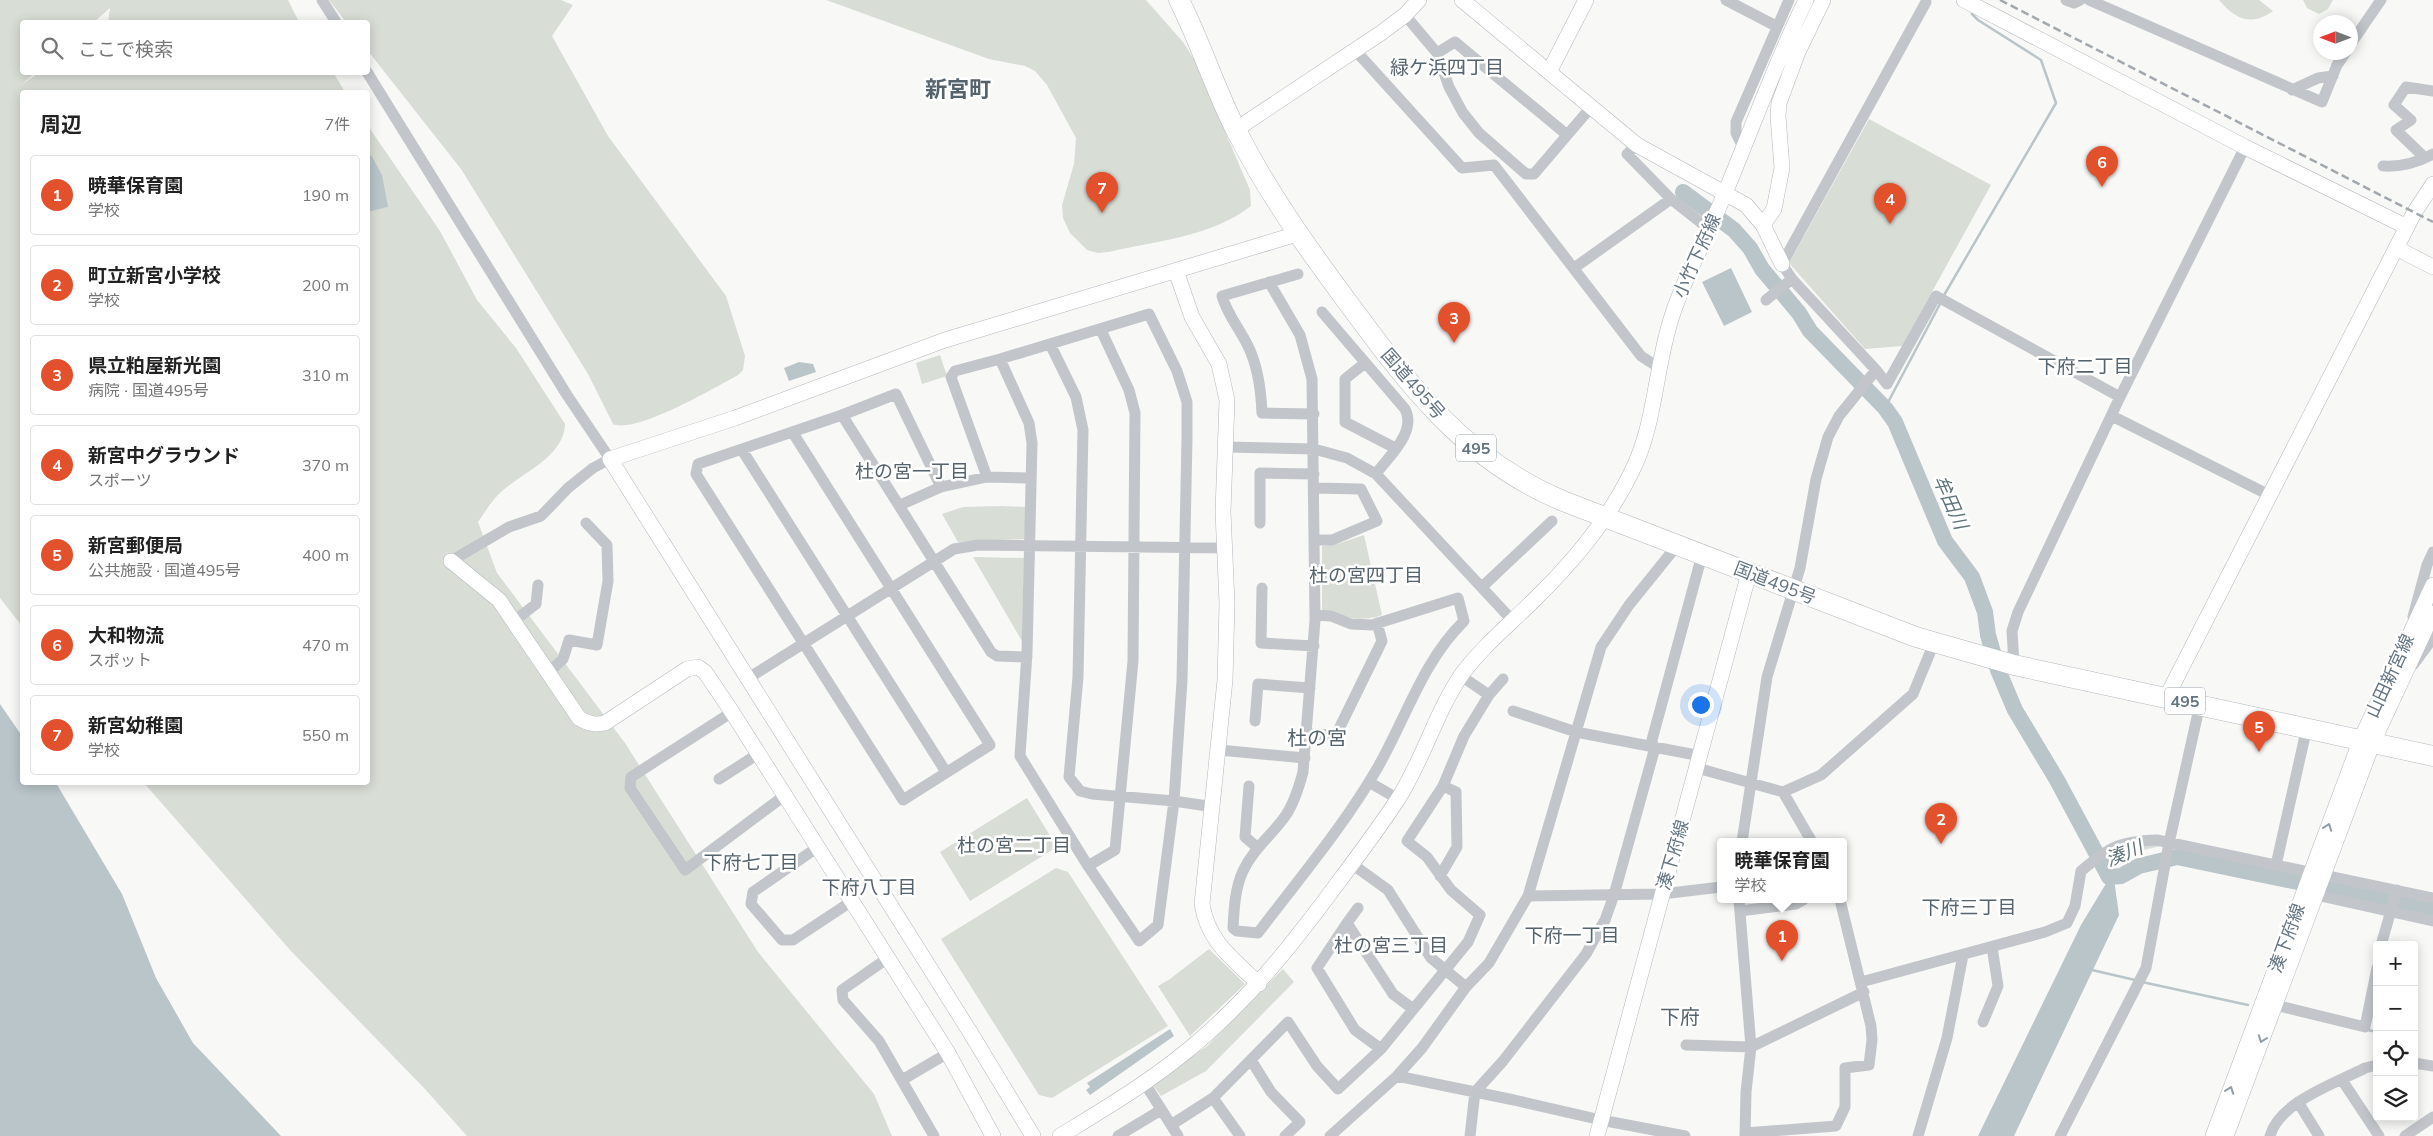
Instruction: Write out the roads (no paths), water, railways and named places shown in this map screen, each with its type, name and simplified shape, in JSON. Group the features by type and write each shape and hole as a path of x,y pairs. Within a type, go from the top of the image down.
{"highway":[{"name":"国道495号","path":"1180,0 1236,130 1269,192 1297,234 1404,378 1440,418 1462,437 1521,481 1539,491 1934,643 2012,664"},
{"name":"495","path":"2012,664 2433,756"}],"street":[{"path":"322,0 335,20"},
{"path":"1236,130 1355,50 1404,14 1418,0"},
{"path":"1462,0 1637,144 1722,199 1746,206 1763,225 1782,264 1792,279 1874,372 1887,384 1936,296 2120,397"},
{"path":"1549,72 1586,0"},
{"path":"1726,0 1750,5 1776,26"},
{"path":"1742,147 1736,132 1736,122 1776,26 1789,0"},
{"name":"小竹下府線","path":"1060,1136 1144,1082 1190,1049 1259,984 1302,932 1398,799 1417,766 1461,676 1487,645 1564,568 1606,517 1633,470 1642,447 1652,412 1658,368 1673,312 1722,199 1768,83 1806,0"},
{"path":"1763,225 1774,209 1782,168 1778,116 1779,103 1798,52 1823,0"},
{"path":"1964,0 2245,147 2407,227"},
{"path":"2066,0 2074,3 2080,0"},
{"path":"2089,0 2322,102 2342,60"},
{"path":"2358,33 2381,0"},
{"path":"1782,264 1926,2"},
{"path":"1404,14 1437,53 1448,87 1463,113 1479,133 1526,174 1534,174 1566,134 1592,106"},
{"path":"1437,53 1455,42 1566,134"},
{"path":"1355,50 1462,168 1494,165 1641,356 1658,368"},
{"path":"369,75 567,395 610,459 1034,1136"},
{"path":"2292,90 2318,78 2333,76"},
{"path":"2429,156 2396,130 2411,120 2394,105 2406,87 2433,91"},
{"path":"1637,144 1628,154 1670,199 1710,227"},
{"path":"2012,664 2012,631 2018,612 2120,397 2245,147"},
{"path":"2384,166 2398,167 2429,156"},
{"path":"2166,698 2396,248 2432,186"},
{"path":"1574,268 1670,199"},
{"path":"993,1136 948,1053 705,672 698,667 687,670 605,723 597,725 588,723 580,718 499,600 451,561 509,527 541,516 568,488 592,468 610,459 735,418 945,340 1297,234"},
{"path":"2396,248 2433,267"},
{"path":"1176,271 1189,311 1212,350 1223,377 1227,400 1223,512 1226,673 1214,807 1203,891 1204,916 1212,937 1259,984"},
{"path":"1298,274 1222,296 1224,304 1248,346 1254,361 1261,394 1262,413 1314,414"},
{"path":"1766,300 1792,279"},
{"path":"1269,282 1292,319 1308,359 1312,379 1314,414 1314,646 1307,734 1298,790 1286,815 1258,848 1243,870 1238,884 1233,928 1236,930 1258,933 1313,861 1369,782 1428,668 1464,621 1458,598 1372,625 1351,624 1332,616 1315,615"},
{"path":"1322,312 1409,416 1408,430 1376,474"},
{"path":"987,476 951,377 955,372 1050,344 1101,330 1149,314 1177,372 1188,402 1182,681 1174,801 1158,925 1140,941 1088,866 1020,756 1027,657 1032,443 1029,423 1000,359"},
{"path":"1088,866 1115,850 1133,661 1135,412 1129,390 1101,330"},
{"path":"1050,344 1076,397 1082,418 1082,546 1078,677 1069,777 1080,791 1214,807"},
{"path":"1365,363 1345,379 1345,422 1395,448"},
{"path":"1743,838 1750,782 1764,709 1767,678 1795,591 1816,479 1828,437 1839,416 1874,372"},
{"path":"792,433 990,745 903,800 696,474 698,464 842,416 896,394 941,487"},
{"path":"842,416 900,505 991,652 997,656 1027,657"},
{"path":"2112,416 2269,495"},
{"path":"1226,447 1314,449 1347,458 1376,474 1512,620"},
{"path":"742,450 946,772"},
{"path":"1260,523 1260,472 1314,474"},
{"path":"900,505 941,487 987,476 1030,478"},
{"path":"1314,488 1362,489 1378,521 1332,540 1314,540"},
{"path":"1482,587 1552,521"},
{"path":"549,672 563,659 569,640 597,645 608,581 607,545 586,523"},
{"path":"1330,1136 1397,1076 1422,1048 1466,987 1489,963 1528,896 1606,637 1629,604 1671,553 1675,544"},
{"path":"747,679 954,549 978,545 1225,548"},
{"path":"2406,643 2422,582 2433,552"},
{"path":"1470,1136 1476,1092 1504,1061 1586,954 1605,920 1614,895 1654,751 1652,740 1702,555"},
{"name":"湊下府線","path":"1597,1136 1749,573"},
{"path":"514,621 536,604 538,585"},
{"path":"1262,588 1261,643 1314,646"},
{"name":"山田新宮線","path":"2367,741 2406,643 2430,592"},
{"name":"山田新宮線","path":"2367,741 2408,671 2433,613"},
{"path":"1307,734 1336,736 1382,641 1377,623"},
{"path":"2408,671 2433,638"},
{"path":"1513,711 1576,732 1653,747 1783,792 1821,775 1913,694 1934,643"},
{"path":"1461,676 1489,695"},
{"path":"1171,1125 1213,1098 1288,1022 1317,1066 1338,1089 1380,1049 1468,942 1480,915 1451,890 1426,857 1407,841 1443,786 1464,736 1489,695 1503,679"},
{"path":"1255,721 1258,684 1310,688"},
{"path":"2060,1136 2146,968 2168,845 2200,704"},
{"path":"732,712 631,778 630,788 685,870 784,796"},
{"path":"2276,865 2307,727"},
{"name":"湊下府線","path":"2213,1136 2310,894 2367,741"},
{"path":"1219,750 1304,758"},
{"path":"719,779 758,754"},
{"path":"1369,782 1398,799"},
{"path":"1249,786 1245,837 1258,848"},
{"path":"1440,876 1457,847 1456,792 1443,786"},
{"path":"1783,792 1810,838"},
{"path":"1686,1045 1751,1047 1862,987 1963,955 2045,932 2068,922 2075,906 2081,871 2108,850 2121,843 2135,840 2157,840 2168,845 2318,873 2433,898"},
{"path":"818,847 753,892 751,904 782,940 793,940 852,901"},
{"path":"1352,864 1388,890 1431,958 1466,987"},
{"path":"1528,896 1662,894 1717,887"},
{"path":"2383,941 2397,890"},
{"path":"2310,894 2433,921"},
{"name":"湊下府線","path":"2226,1136 2275,1005 2310,894"},
{"path":"1798,903 1739,905 1751,1047 1746,1092 1745,1135 1838,1131 1846,1107 1845,1068 1868,1065 1872,1040 1862,987 1841,903"},
{"path":"1358,908 1317,968 1355,1030 1380,1049"},
{"path":"1347,924 1393,994 1413,1009"},
{"path":"1983,1022 1998,986 1992,947"},
{"path":"1918,1136 1947,1038 1963,955"},
{"path":"888,958 842,990 843,1000 879,1041 934,1136"},
{"path":"2275,1005 2365,1027 2373,986"},
{"path":"902,1080 948,1053"},
{"path":"1251,1060 1271,1092 1300,1122 1285,1136"},
{"path":"2418,1064 2433,1066"},
{"path":"2270,1136 2282,1114 2298,1102 2365,1068 2373,1066"},
{"path":"1397,1076 1685,1136"},
{"path":"2342,1080 2379,1136"},
{"path":"1144,1082 1178,1136"},
{"path":"1213,1098 1240,1136"},
{"path":"2298,1102 2319,1136"},
{"path":"1118,1136 1161,1110"},
{"path":"2405,1136 2433,1117"}],"waterway":[{"path":"1943,297 2056,103 2041,60 1978,20 1972,14"},
{"name":"牟田川","path":"1683,192 1734,230 1750,248 1762,269 1799,313 1810,331 1885,408 1895,422 1945,541 1972,577 1985,612 1988,635 1998,670 2015,710 2057,780 2109,877"},
{"path":"1885,408 1941,302"},
{"name":"湊川","path":"2109,877 2121,876 2139,866 2177,857 2433,910"},
{"path":"2092,970 2135,980"},
{"path":"2142,982 2248,1005"},
{"path":"2368,1030 2373,1031"}],"railway":[{"path":"2000,0 2433,222"}],"place":[{"name":"大和物流","path":"2102,187"},
{"name":"新宮幼稚園","path":"1102,213"},
{"name":"新宮中グラウンド","path":"1890,224"},
{"name":"県立粕屋新光園","path":"1454,343"},
{"name":"新宮郵便局","path":"2259,752"},
{"name":"町立新宮小学校","path":"1941,844"},
{"name":"暁華保育園","path":"1782,961"}],"district":[{"name":"緑ケ浜四丁目","path":"1447,67"},
{"name":"新宮町","path":"958,89"},
{"name":"下府二丁目","path":"2085,366"},
{"name":"杜の宮一丁目","path":"912,471"},
{"name":"杜の宮四丁目","path":"1366,575"},
{"name":"杜の宮","path":"1317,738"},
{"name":"杜の宮二丁目","path":"1014,845"},
{"name":"下府七丁目","path":"751,862"},
{"name":"下府八丁目","path":"869,887"},
{"name":"下府三丁目","path":"1969,907"},
{"name":"下府一丁目","path":"1572,935"},
{"name":"杜の宮三丁目","path":"1391,945"},
{"name":"下府","path":"1680,1017"}]}
